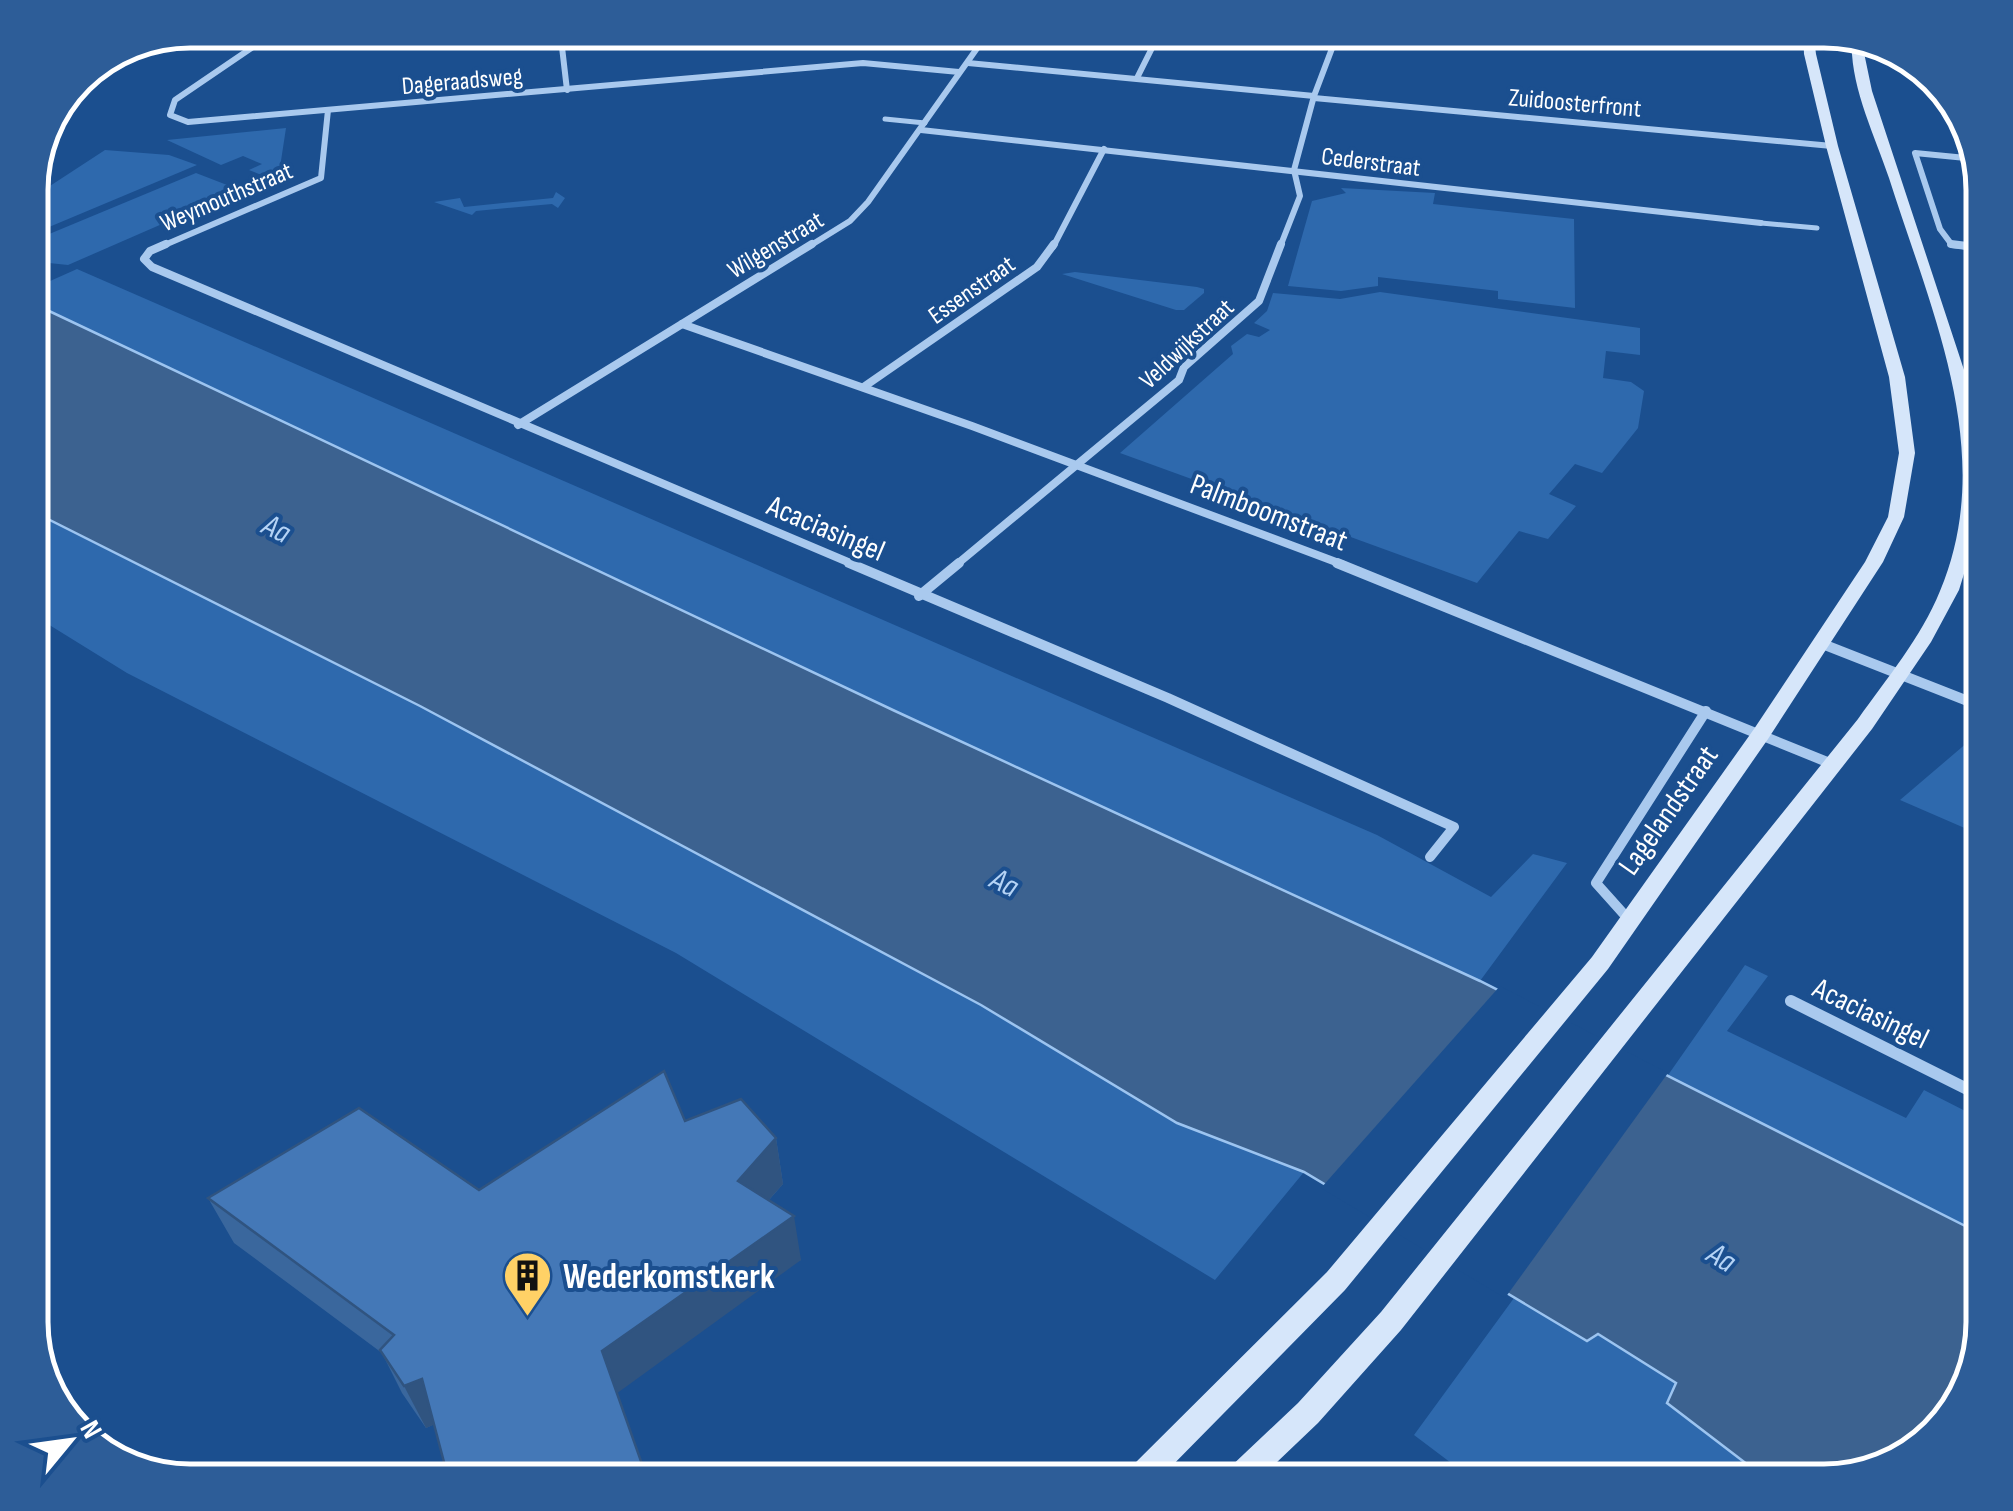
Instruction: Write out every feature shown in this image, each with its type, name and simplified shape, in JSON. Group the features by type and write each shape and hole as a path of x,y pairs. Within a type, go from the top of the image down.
{"main road":[{"name":"Lagelandstraat","path":"1153,1464 1336,1281 1600,963 1761,734 1874,562 1896,517 1908,454 1898,377 1832,146 1811,47"},
{"path":"1858,52 1961,384 1966,417"},
{"path":"1254,1464 1308,1413 1391,1321 1832,764 1900,675 1952,586 1966,538"}],"street":[{"name":"Dageraadsweg","path":"253,47 175,100 170,115 188,122 863,63 959,72"},
{"path":"562,47 567,90"},
{"name":"Wilgenstraat","path":"518,425 850,222 979,47"},
{"path":"1137,78 1152,47"},
{"name":"Veldwijkstraat","path":"919,596 1180,380 1184,367 1259,301 1300,196 1294,170 1333,47"},
{"name":"Zuidoosterfront","path":"968,63 1832,146"},
{"name":"Weymouthstraat","path":"144,259 150,251 320,178 328,110"},
{"path":"885,119 923,127"},
{"name":"Cederstraat","path":"923,127 1294,170 1320,178 1817,228"},
{"name":"Essenstraat","path":"865,386 1047,258 1104,149"},
{"path":"1962,158 1914,153 1940,229 1952,245 1966,246"},
{"name":"Acaciasingel","path":"144,259 152,268 919,596 1168,698 1454,827 1430,857"},
{"name":"Palmboomstraat","path":"682,324 865,386 1510,630 1832,764"},
{"path":"1961,384 1966,385"},
{"path":"1820,643 1966,700"},
{"name":"Lagelandstraat","path":"1630,921 1596,884 1706,711"},
{"name":"Acaciasingel","path":"1791,1001 1966,1088"}],"shaded area":[{"path":"286,128 279,174 269,178 249,170 262,164 243,156 221,165 167,140"},
{"path":"105,150 169,155 197,165 48,227 48,187"},
{"path":"196,173 240,190 68,265 48,263 48,235"},
{"path":"1341,188 1435,193 1433,204 1574,219 1575,308 1498,299 1498,291 1378,277 1378,286 1341,291 1288,286 1312,201 1346,193"},
{"path":"556,192 565,198 558,208 552,204 476,211 472,215 434,202 460,198 464,207 553,198"},
{"path":"77,269 1377,835 1491,897 1533,854 1567,863 1480,981 895,711 48,311 48,282"},
{"path":"1075,272 1197,287 1204,289 1204,293 1184,310 1176,310 1062,274"},
{"path":"1380,292 1640,328 1640,355 1606,351 1603,378 1631,382 1644,391 1638,428 1602,473 1575,464 1549,494 1576,506 1548,539 1519,531 1477,583 1120,453 1233,354 1231,346 1247,334 1259,337 1270,330 1254,323 1267,311 1273,293 1340,299"},
{"path":"48,519 420,706 981,1005 1177,1123 1304,1172 1215,1280 676,953 127,673 48,624"},
{"path":"1966,744 1966,829 1900,800"},
{"path":"1745,965 1768,976 1727,1031 1906,1118 1924,1090 1966,1111 1966,1227 1666,1078"},
{"path":"1514,1298 1587,1340 1597,1334 1676,1383 1748,1464 1452,1464 1414,1435"}],"water":[{"name":"Aa","path":"48,311 895,711 1480,981 1966,1226 1963,1350 1947,1393 1903,1440 1869,1456 1824,1464 1747,1464 1667,1403 1676,1383 1598,1334 1587,1341 1304,1172 1177,1123 981,1005 420,706 48,519"}],"pier":[{"path":"1500,986 1668,1073 1505,1298 1321,1188"}],"building":[{"name":"Wederkomstkerk","path":"664,1071 685,1121 741,1099 776,1138 738,1181 794,1216 602,1351 642,1464 444,1464 422,1379 404,1386 380,1350 394,1335 208,1198 359,1108 479,1190"}],"place":[{"name":"Wederkomstkerk","path":"528,1318"}]}
